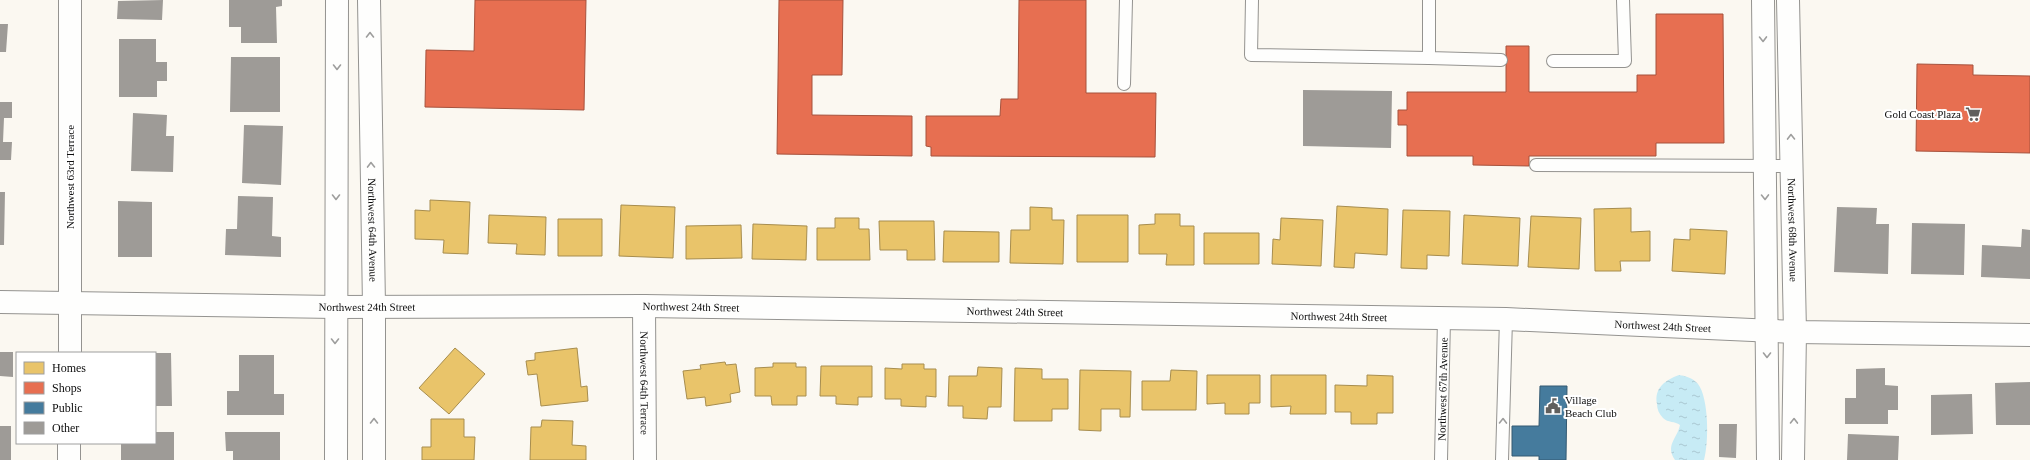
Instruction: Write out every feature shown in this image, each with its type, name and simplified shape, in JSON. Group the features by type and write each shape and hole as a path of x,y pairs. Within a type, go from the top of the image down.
{"street":[{"name":"Northwest 63rd Terrace","path":"70,0 70,352"},
{"path":"336,460 335,306 337,0"},
{"name":"Northwest 64th Avenue","path":"369,0 374,306 374,460"},
{"path":"1763,0 1768,460"},
{"name":"Northwest 68th Avenue","path":"1788,0 1795,332 1793,460"},
{"name":"Northwest 24th Street","path":"0,302 335,306 644,306 1444,318 1506,319 1795,332 2030,334"},
{"name":"Northwest 64th Terrace","path":"644,306 645,460"},
{"path":"69,444 69,460"}],"lane":[{"path":"1124,84 1126,0"},
{"path":"1252,0 1251,54 1501,60"},
{"path":"1429,0 1429,58"},
{"path":"1552,61 1625,61 1623,0"},
{"path":"1536,164 1792,166"},
{"name":"Northwest 67th Avenue","path":"1441,460 1444,318"},
{"path":"1502,460 1506,319"}],"water":[{"path":"1679,375 1694,380 1702,391 1707,421 1707,443 1704,460 1675,460 1672,455 1671,446 1680,425 1665,420 1660,415 1658,410 1657,393 1659,389 1669,379"}],"building: Homes":[{"path":"430,200 470,202 468,254 443,253 444,240 415,239 415,210 430,211"},
{"path":"621,205 675,207 673,258 619,256"},
{"path":"1337,206 1388,209 1387,255 1355,253 1354,268 1334,267"},
{"path":"1030,207 1052,208 1052,220 1064,220 1063,264 1010,263 1011,230 1030,230"},
{"path":"1631,208 1631,232 1650,231 1650,261 1620,261 1621,271 1595,271 1594,209"},
{"path":"1403,210 1450,211 1449,256 1427,255 1427,269 1401,268"},
{"path":"1155,214 1180,214 1180,226 1194,226 1194,265 1166,265 1167,254 1139,254 1139,225 1155,224"},
{"path":"489,215 546,217 545,255 516,254 517,244 488,243"},
{"path":"1077,215 1128,215 1128,262 1077,262"},
{"path":"1464,215 1520,218 1518,266 1462,264"},
{"path":"1531,216 1581,218 1579,269 1528,267"},
{"path":"835,218 859,218 859,229 869,229 870,260 817,260 817,228 835,228"},
{"path":"1281,218 1323,220 1321,266 1272,264 1273,239 1280,240"},
{"path":"558,219 602,219 602,256 558,256"},
{"path":"879,221 934,221 935,260 907,260 907,250 880,250"},
{"path":"753,224 807,226 806,260 752,259"},
{"path":"741,225 742,258 686,259 686,226"},
{"path":"1690,229 1727,231 1725,274 1672,271 1674,239 1690,240"},
{"path":"944,231 999,232 999,262 943,262"},
{"path":"1204,233 1259,233 1259,264 1204,264"},
{"path":"455,348 485,374 449,414 419,388"},
{"path":"577,348 581,387 587,386 588,401 541,406 537,374 528,375 526,361 535,360 535,353"},
{"path":"725,362 726,365 736,364 740,392 730,394 731,402 706,406 705,397 687,399 683,371 701,369 700,365"},
{"path":"773,363 796,363 796,367 806,367 806,396 797,396 797,405 772,405 771,396 755,396 755,368 773,367"},
{"path":"902,364 924,364 924,369 936,369 936,397 926,396 926,407 901,406 901,399 885,399 885,368 902,369"},
{"path":"821,366 872,366 872,397 858,397 858,405 836,404 836,396 820,396"},
{"path":"978,367 1002,368 1001,407 988,407 987,419 963,418 963,406 948,406 949,376 977,376"},
{"path":"1015,368 1042,369 1042,379 1068,379 1068,409 1052,409 1052,421 1014,421"},
{"path":"1080,370 1131,371 1130,417 1120,417 1120,409 1101,409 1101,431 1079,430"},
{"path":"1171,370 1197,371 1196,410 1142,410 1142,381 1170,381"},
{"path":"1207,375 1260,375 1260,403 1249,403 1249,414 1225,414 1225,403 1207,404"},
{"path":"1271,375 1326,375 1326,414 1290,414 1291,406 1271,407"},
{"path":"1367,375 1393,376 1393,413 1377,413 1377,424 1351,424 1351,412 1335,412 1335,385 1367,386"},
{"path":"431,419 464,419 464,437 475,437 474,460 422,460 422,447 431,447"},
{"path":"542,420 573,421 572,445 586,446 586,460 530,460 531,427 541,427"}],"building: Shops":[{"path":"475,0 586,0 584,110 425,107 426,50 474,51"},
{"path":"779,0 843,0 842,75 812,75 812,115 912,116 912,156 777,154"},
{"path":"1019,0 1086,0 1086,93 1156,93 1155,157 931,156 931,147 926,146 926,116 1000,116 1001,99 1018,99"},
{"path":"1656,14 1723,14 1724,143 1656,143 1656,156 1529,156 1529,166 1473,165 1473,156 1407,156 1407,125 1398,125 1398,110 1407,110 1407,92 1506,92 1506,46 1529,46 1529,92 1637,92 1637,75 1656,75"},
{"name":"Gold Coast Plaza","path":"1917,64 1973,65 1973,75 2030,76 2030,153 1916,151"}],"building: Public":[{"name":"Village Beach Club","path":"1540,386 1567,386 1566,460 1539,460 1539,456 1512,456 1512,426 1539,426"}],"building: Other":[{"path":"163,0 162,20 117,19 118,1"},
{"path":"229,0 282,0 282,6 276,7 277,43 241,43 241,27 229,27"},
{"path":"0,24 8,24 6,52 0,52"},
{"path":"119,39 156,39 156,62 167,62 167,81 157,81 157,97 119,97"},
{"path":"231,57 280,57 280,112 230,112"},
{"path":"1303,90 1392,91 1391,148 1303,146"},
{"path":"0,102 12,102 12,118 4,118 3,142 12,142 11,160 0,160"},
{"path":"133,113 167,115 166,136 174,136 173,172 131,171"},
{"path":"244,125 283,126 281,185 242,183"},
{"path":"0,192 5,192 4,245 0,245"},
{"path":"238,196 273,197 272,236 281,237 281,257 225,255 226,229 237,229"},
{"path":"118,201 152,202 152,257 118,257"},
{"path":"1837,207 1877,208 1876,224 1889,224 1888,274 1834,272"},
{"path":"1912,223 1965,224 1964,275 1911,274"},
{"path":"2022,229 2030,230 2030,279 1981,277 1982,245 2021,247"},
{"path":"0,352 13,352 13,377 0,376"},
{"path":"156,353 171,353 172,406 156,406"},
{"path":"239,355 274,355 274,394 284,394 284,415 227,415 227,391 239,391"},
{"path":"1885,368 1885,385 1898,386 1898,410 1888,410 1888,424 1845,424 1845,398 1856,398 1856,369"},
{"path":"2030,382 2030,425 1996,425 1995,383"},
{"path":"1972,394 1973,434 1931,435 1931,395"},
{"path":"1719,424 1737,424 1736,458 1719,457"},
{"path":"0,426 11,426 11,460 0,460"},
{"path":"156,432 174,432 174,460 121,460 121,444 156,444"},
{"path":"225,432 280,432 280,460 233,460 233,451 226,451"},
{"path":"1848,434 1899,436 1898,460 1847,460"}],"place":[{"name":"Gold Coast Plaza","path":"1973,114"},
{"name":"Village Beach Club","path":"1553,406"}]}
